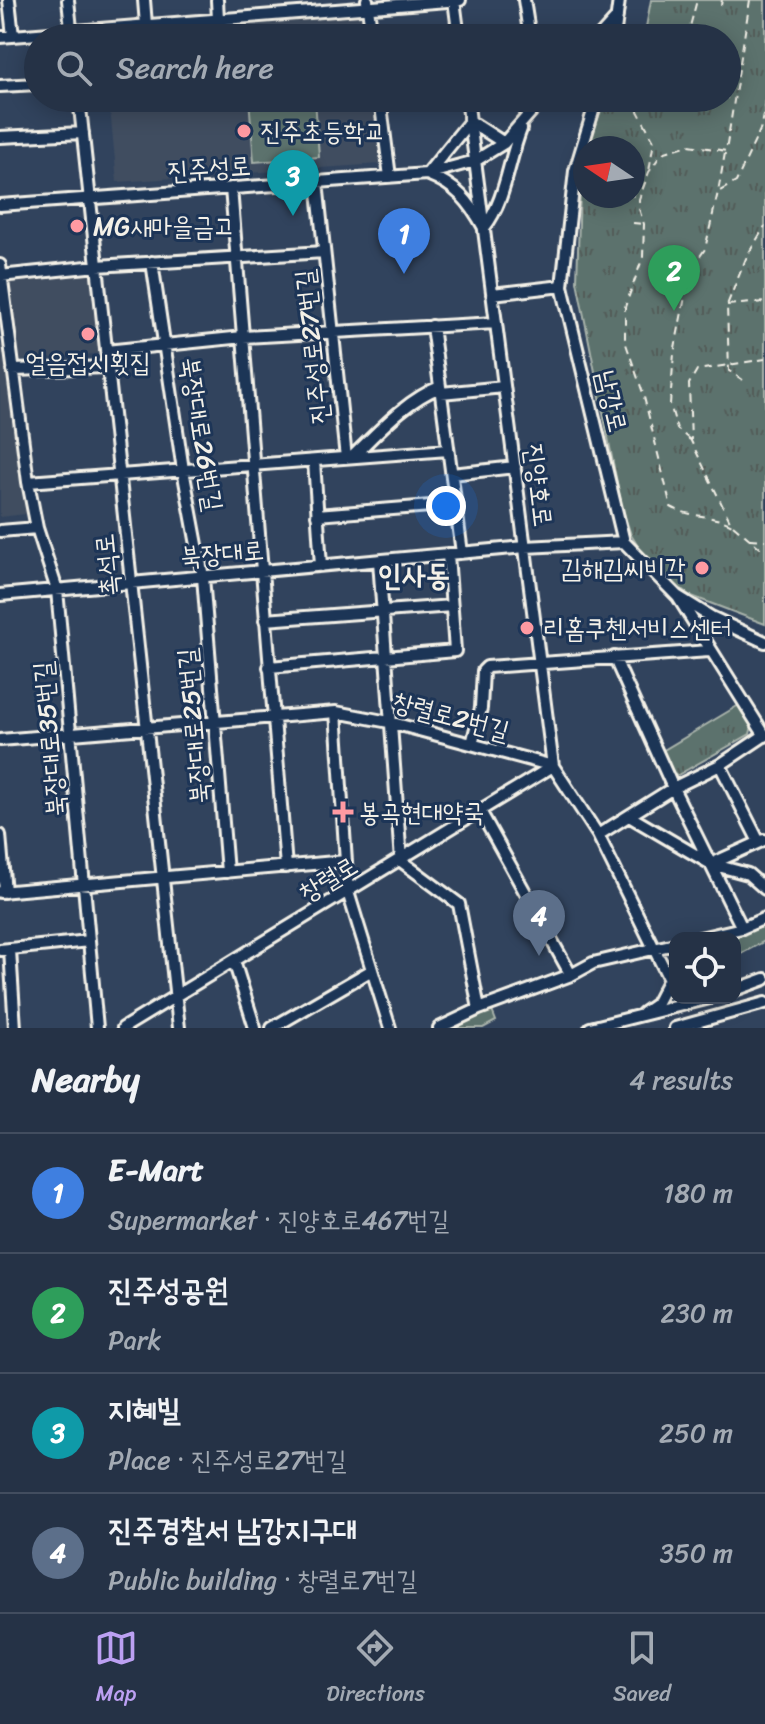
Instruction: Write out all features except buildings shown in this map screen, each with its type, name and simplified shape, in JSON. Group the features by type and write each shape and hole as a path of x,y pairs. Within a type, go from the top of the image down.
{"street":[{"path":"9,0 13,36"},
{"path":"68,0 71,24"},
{"path":"144,0 146,24"},
{"path":"217,0 218,19"},
{"path":"158,24 367,4 456,0 458,24"},
{"path":"524,0 528,24"},
{"path":"616,24 619,0"},
{"path":"367,4 370,24"},
{"path":"611,24 617,17"},
{"path":"0,37 24,36"},
{"path":"0,86 24,85"},
{"name":"촉석로","path":"81,112 179,1028"},
{"path":"382,112 390,177"},
{"name":"진양호로","path":"469,112 553,766 598,835 669,977"},
{"name":"진주성로","path":"0,205 427,174 475,161 504,143 531,112"},
{"name":"남강로","path":"591,112 575,171 562,286 624,542 677,596 711,617 765,642"},
{"path":"504,143 470,121 427,174 443,180 471,203 484,228 498,211 513,149 524,123"},
{"path":"0,137 83,133"},
{"name":"진주성로27번길","path":"317,182 349,458 448,450"},
{"path":"231,188 286,867"},
{"path":"0,272 324,252"},
{"name":"북장대로26번길","path":"152,262 183,470 203,577"},
{"name":"북장대로35번길","path":"0,272 4,324 28,482 57,590 97,1028"},
{"path":"492,294 562,286"},
{"path":"106,351 243,337 496,323"},
{"path":"432,326 462,553"},
{"path":"13,370 108,367"},
{"path":"28,482 349,458 427,392 504,387"},
{"path":"314,461 321,566"},
{"path":"452,474 515,467"},
{"path":"317,515 456,504"},
{"path":"0,531 37,523"},
{"name":"북장대로","path":"0,595 525,547 624,542"},
{"path":"269,667 455,651 448,554"},
{"path":"379,561 401,861 459,904 479,1009"},
{"name":"북장대로25번길","path":"203,577 227,872"},
{"path":"598,835 765,736 677,596"},
{"path":"265,620 452,606"},
{"path":"472,744 481,708 483,671 487,667 709,651"},
{"path":"614,657 646,731 742,928"},
{"path":"336,712 348,892 390,1028"},
{"name":"창렬로2번길","path":"0,740 336,712 389,722 553,766"},
{"path":"711,864 762,841 720,765"},
{"name":"창렬로","path":"123,1028 553,766"},
{"path":"480,811 571,975"},
{"path":"629,816 711,864 748,874 765,889"},
{"path":"0,835 2,890 346,861"},
{"path":"725,932 765,918"},
{"path":"15,1028 5,950 89,941"},
{"path":"439,1028 479,1009 571,975 593,963 669,945"},
{"path":"234,961 255,1028"},
{"path":"272,1028 372,970"},
{"path":"741,988 765,979"},
{"path":"638,1016 656,1004 669,986"},
{"path":"675,1028 694,1026 765,1003"},
{"path":"590,1028 676,1004"},
{"path":"683,1004 694,1026"},
{"path":"717,1028 732,1014"}],"path":[{"path":"691,24 697,0"},
{"path":"741,57 750,0"},
{"path":"718,192 736,182 760,130 765,105"},
{"path":"639,112 654,141 649,172 639,199 644,224 643,257 625,307 625,341 643,393 671,507 685,514 717,517 765,552"},
{"path":"732,112 705,249 690,271 674,353 670,404 677,429 691,441 732,525"},
{"path":"649,172 662,153 689,145 726,151"},
{"path":"633,223 644,224"},
{"path":"743,380 729,371 727,305 747,256 765,226"},
{"path":"727,305 765,302"},
{"path":"691,441 689,384 697,370 765,359"},
{"path":"749,539 765,540"}],"shaded area":[{"path":"362,14 363,24 211,24"},
{"name":"진주초등학교","path":"110,112 374,112 380,164 117,182"},
{"path":"89,263 94,267 104,353 19,361 8,270"},
{"path":"0,345 7,345 35,513 0,517"}],"green space":[{"path":"651,0 765,0 765,624 689,595 641,551 631,535 622,508 577,281 579,208 645,208 645,136 592,136 600,112 741,112 741,24 647,24"},
{"path":"250,112 316,112 319,157 254,162"},
{"path":"739,705 752,726 750,734 676,776 669,774 659,753"},
{"path":"765,926 765,941 741,954 741,934"},
{"path":"489,1003 496,1021 483,1028 439,1028"}],"place":[{"name":"진주초등학교","path":"244,131"},
{"name":"지혜빌","path":"293,216"},
{"name":"MG새마을금고","path":"77,226"},
{"name":"E-Mart","path":"404,274"},
{"name":"진주성공원","path":"674,311"},
{"name":"얼음접시횟집","path":"88,334"},
{"name":"김해김씨비각","path":"702,568"},
{"name":"리홈쿠첸서비스센터","path":"527,628"},
{"name":"봉곡현대약국","path":"343,812"},
{"name":"진주경찰서 남강지구대","path":"539,956"}],"district":[{"name":"인사동","path":"414,575"}]}
